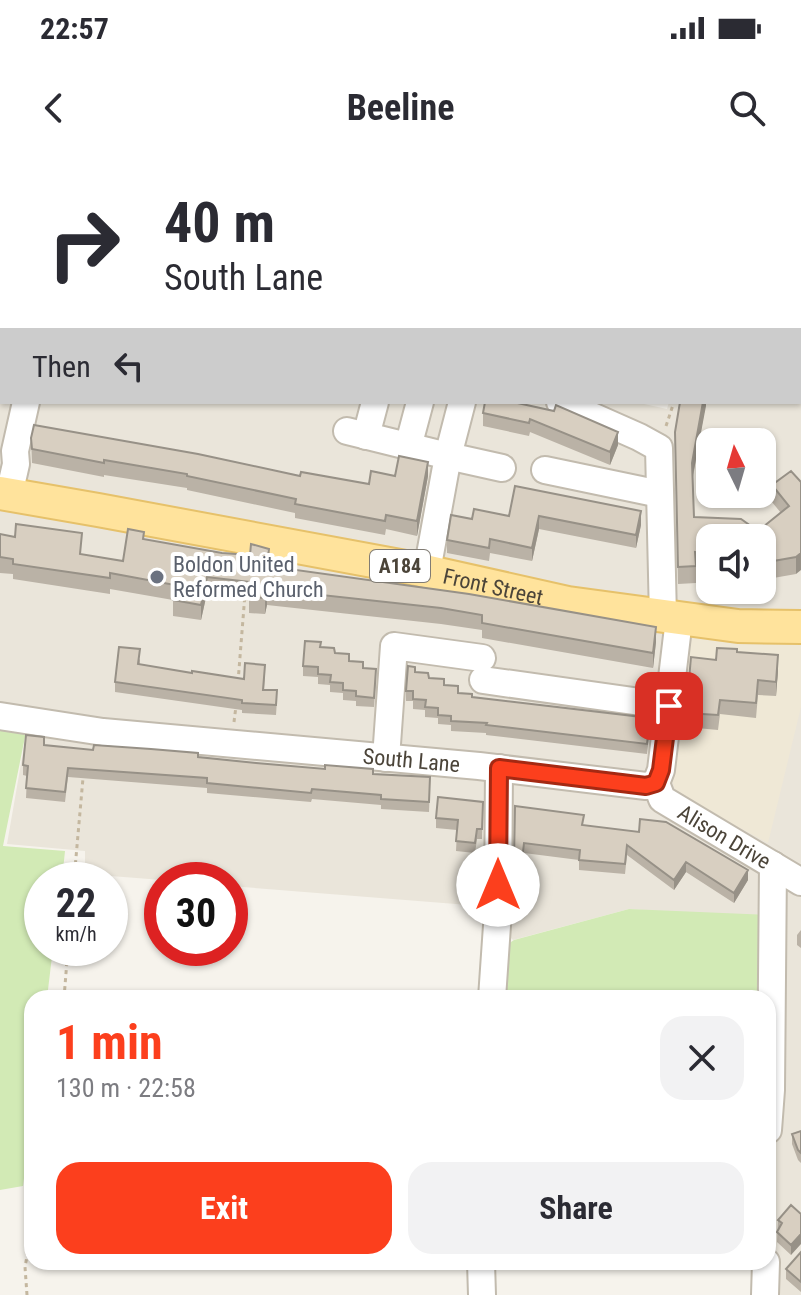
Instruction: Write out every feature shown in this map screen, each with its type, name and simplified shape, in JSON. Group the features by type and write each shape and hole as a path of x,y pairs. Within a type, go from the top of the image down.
{"main road":[{"name":"Front Street","path":"5,494 427,571 568,603 738,626 801,627"}],"street":[{"path":"5,494 16,464 15,451 26,404"},
{"path":"374,404 356,433 502,468"},
{"path":"408,447 419,404"},
{"path":"427,571 448,456 461,404"},
{"path":"564,404 659,448 671,618 669,706 661,770 656,783"},
{"path":"545,470 660,494"},
{"path":"386,758 394,646 482,669 669,706"},
{"name":"South Lane","path":"0,716 103,732 499,768 646,786 656,783"},
{"path":"493,990 498,911 499,768"},
{"name":"Alison Drive","path":"656,783 662,799 801,882"},
{"path":"772,990 773,865"},
{"path":"481,1270 482,1295"},
{"path":"765,1295 766,1270"}],"path":[{"path":"238,681 245,586"},
{"path":"233,744 236,697"},
{"path":"76,862 83,775"},
{"path":"65,990 67,966"},
{"path":"25,1270 27,1295"}],"shaded area":[{"path":"0,404 644,404 667,409 668,404 801,404 801,1295 769,1295 770,1270 776,1270 777,919 629,909 513,940 481,906 248,887 248,862 144,862 144,879 128,877 128,862 85,862 85,851 7,844 27,729 0,727"},
{"path":"683,635 801,642 801,707 768,843 676,794 668,765"}],"green space":[{"path":"0,730 26,732 3,846 65,851 64,862 24,862 24,966 51,966 48,990 24,990 23,1186 0,1190"},
{"path":"629,909 767,915 768,990 499,990 502,948 514,940"}],"building":[{"path":"485,404 522,404 554,411 556,405 618,432 610,452 530,419 529,423 483,413"},
{"path":"680,404 703,404 692,463 694,517 741,519 748,524 696,524 696,566 678,567 675,432"},
{"path":"34,425 300,476 301,472 369,484 371,471 395,476 399,456 428,462 417,521 386,515 385,521 295,504 296,499 187,474 32,449"},
{"path":"791,471 801,482 801,553 776,561 776,524 767,524 789,506 776,490 776,482"},
{"path":"515,486 641,511 636,535 539,516 532,548 490,539 489,548 447,540 451,515 472,519 474,509 509,516"},
{"path":"16,524 82,533 80,554 123,561 128,529 144,532 143,539 222,553 250,555 251,544 269,549 267,566 469,594 656,627 653,653 482,623 482,615 441,608 267,589 265,598 249,597 249,582 207,577 201,605 173,600 175,585 110,573 110,578 13,564 13,559 0,557 0,534 15,537"},
{"path":"305,641 321,642 320,647 334,648 335,653 349,654 349,661 363,662 363,668 376,669 374,698 356,696 356,691 343,690 343,683 330,682 331,675 318,674 318,667 303,666"},
{"path":"119,647 140,649 138,664 192,673 244,679 245,663 265,665 263,690 277,690 276,705 242,703 242,700 115,682"},
{"path":"717,648 778,655 776,682 758,680 756,703 720,700 718,715 686,713 691,657 716,660"},
{"path":"408,666 415,667 415,672 428,673 429,678 444,679 444,685 458,686 458,693 472,694 472,697 650,718 647,744 451,721 451,716 438,715 438,708 425,707 426,700 413,699 413,691 406,691"},
{"path":"26,735 44,737 44,745 93,750 94,745 151,749 256,763 325,769 325,765 373,769 373,774 430,777 429,802 312,789 311,793 207,783 207,778 68,768 65,792 26,788 28,766 23,765"},
{"path":"438,797 483,802 482,829 477,829 475,843 456,841 458,820 436,818"},
{"path":"515,806 584,815 582,825 639,832 640,819 666,822 748,870 734,893 686,862 674,880 627,845 625,864 579,860 580,850 524,843 522,861 514,860"},
{"path":"801,1131 801,1153 792,1134"},
{"path":"791,1205 801,1214 801,1234 791,1245 777,1232 782,1223 778,1220"},
{"path":"801,1252 801,1282 786,1269"}],"place":[{"name":"Boldon United Reformed Church","path":"157,577"}],"route":[{"path":"498,885 499,768 646,786 656,783 661,770 669,706"}]}
